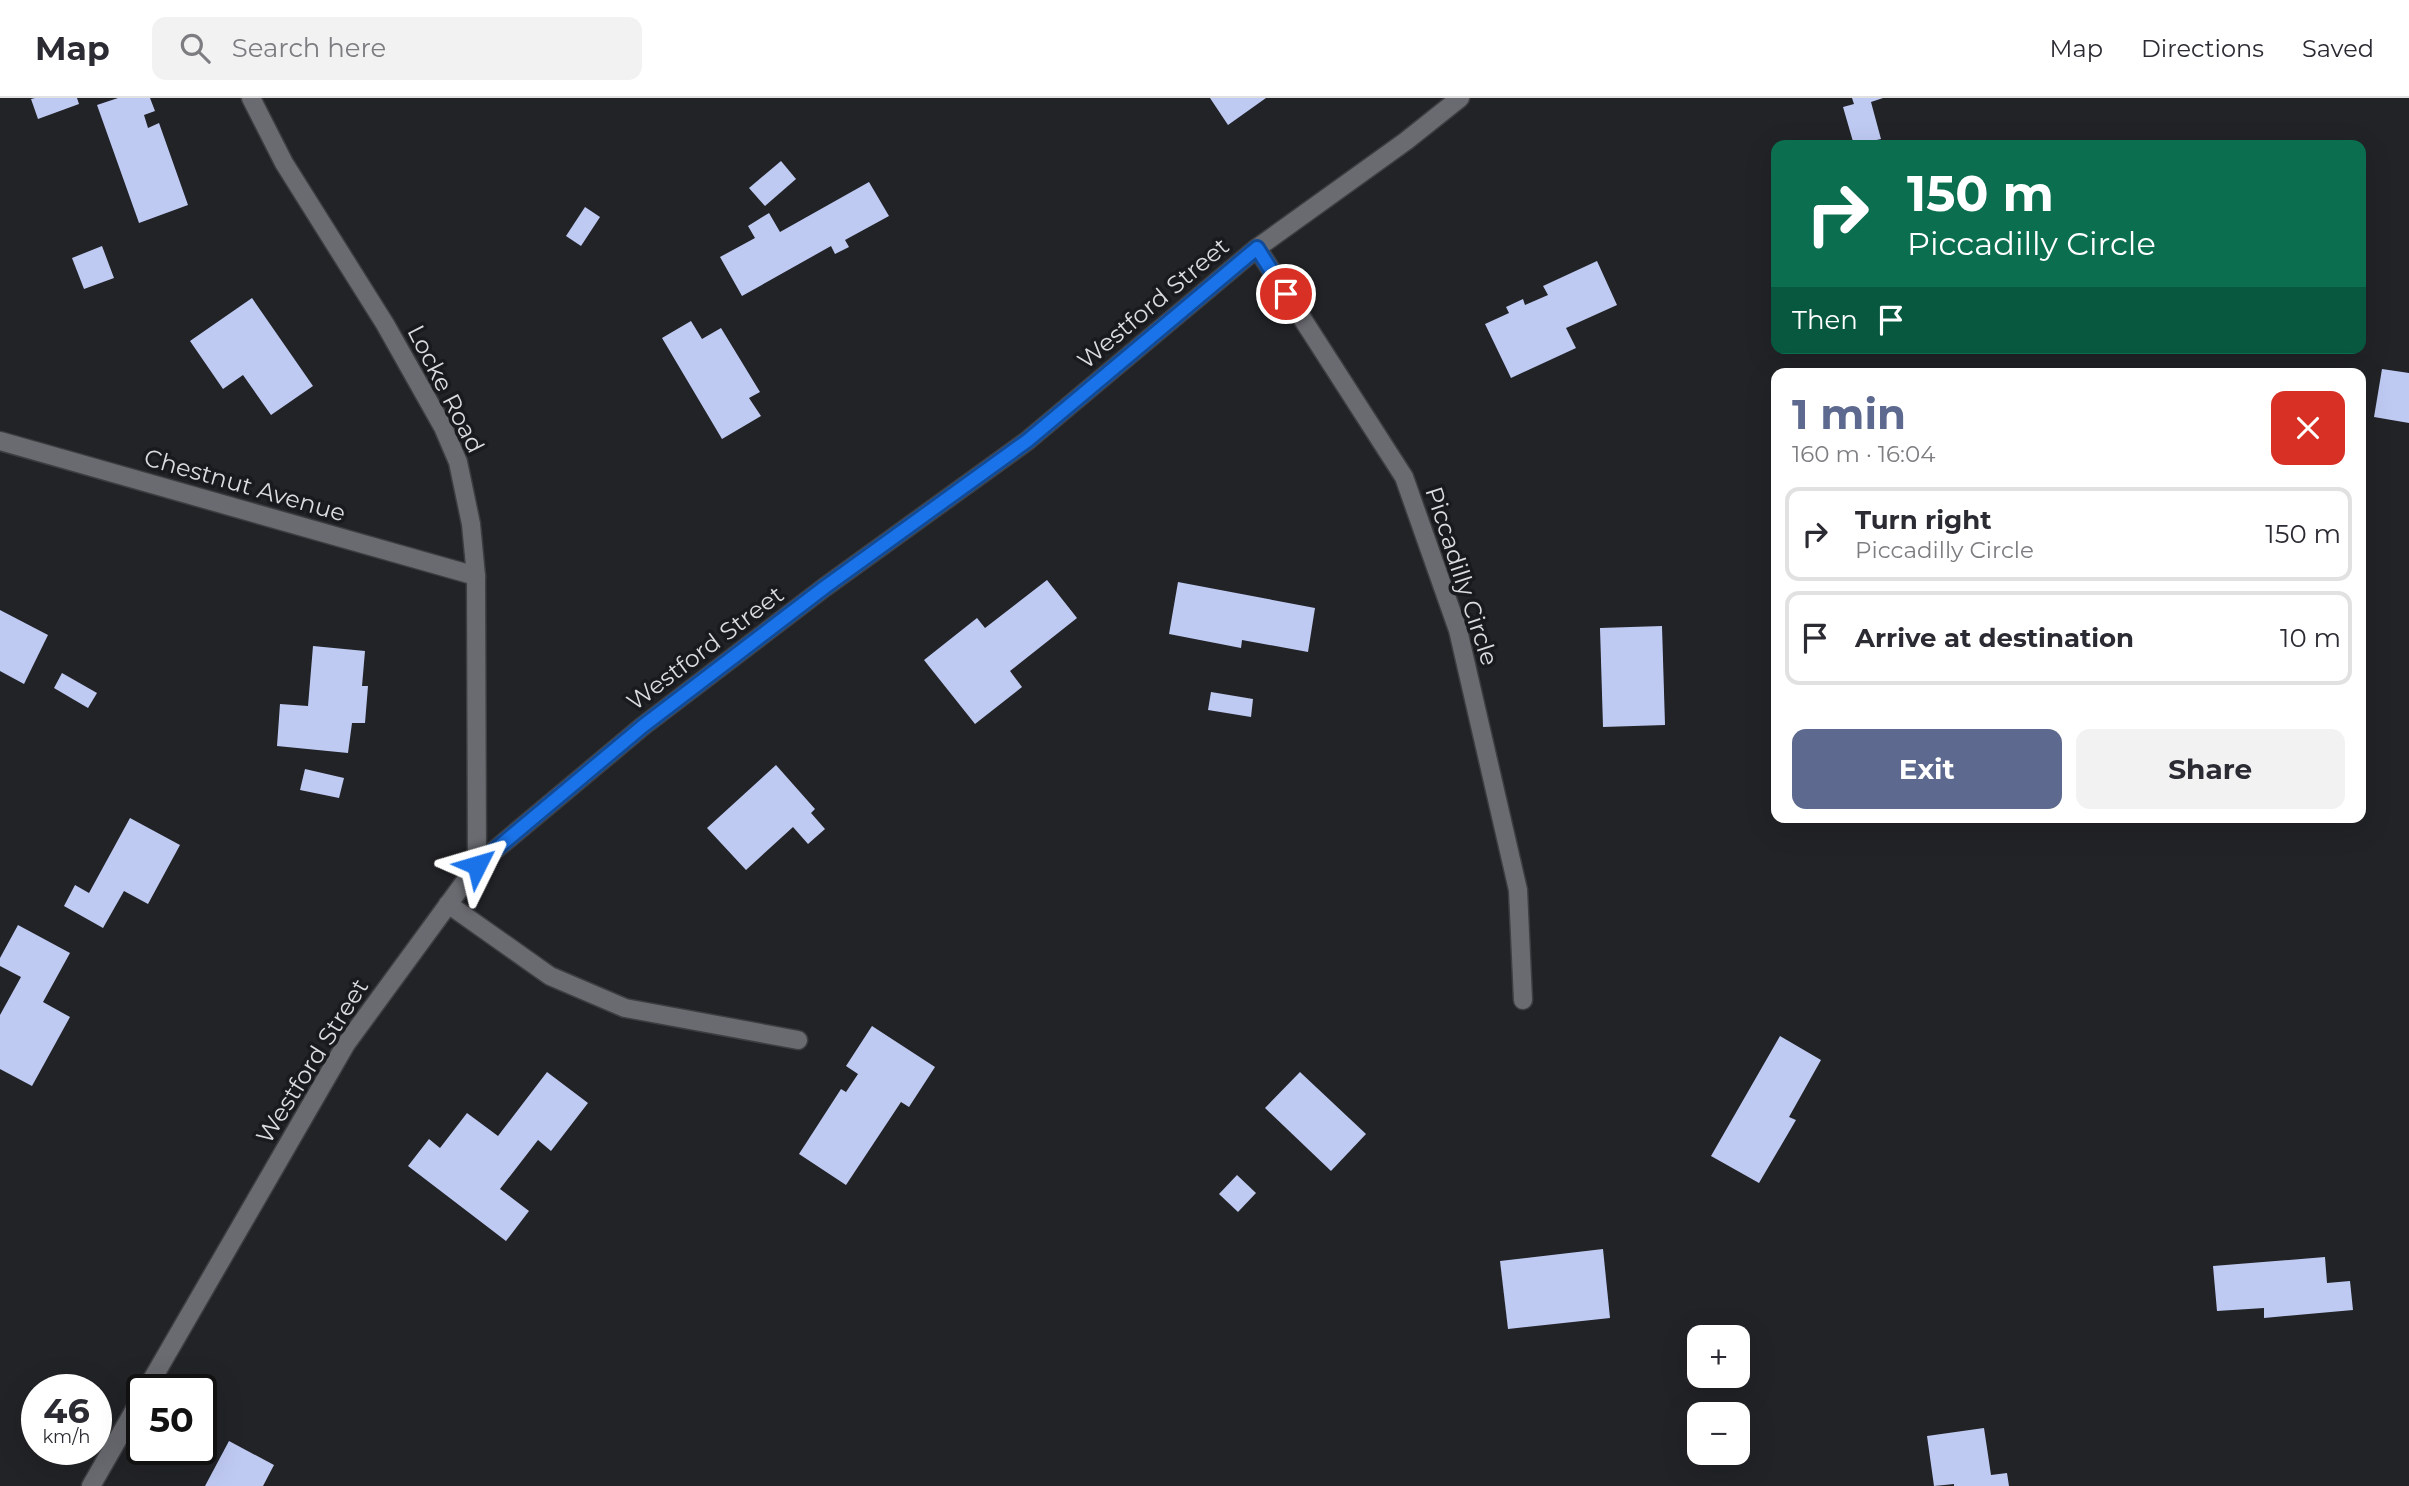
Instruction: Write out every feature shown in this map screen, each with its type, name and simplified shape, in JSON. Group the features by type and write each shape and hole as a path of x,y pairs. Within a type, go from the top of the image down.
{"street":[{"name":"Locke Road","path":"251,98 284,163 385,324 443,427 458,462 466,494 476,576 477,865"},
{"name":"Westford Street","path":"155,1374 346,1044 477,865 643,726 825,587 1027,441 1257,248 1406,141 1460,98"},
{"name":"Piccadilly Circle","path":"1257,248 1404,477 1458,630 1518,890 1523,1000"},
{"name":"Chestnut Avenue","path":"0,441 476,576"},
{"path":"448,904 550,976 625,1008 798,1040"},
{"path":"91,1486 126,1425"}],"building":[{"path":"77,98 79,104 38,119 31,99"},
{"path":"118,98 150,98 155,111 144,115 148,128 159,123 188,205 139,223 97,105"},
{"path":"1210,98 1266,98 1228,125"},
{"path":"1852,98 1883,98 1871,102 1881,139 1853,140 1843,107 1854,104"},
{"path":"781,161 796,179 765,206 749,188"},
{"path":"869,182 889,216 845,240 849,247 835,254 831,246 742,296 720,257 755,238 748,226 769,213 780,232"},
{"path":"585,207 600,217 581,246 566,236"},
{"path":"102,246 114,278 84,289 72,258"},
{"path":"1597,261 1617,305 1566,328 1576,348 1511,378 1485,324 1509,313 1506,307 1523,299 1525,305 1548,295 1543,286"},
{"path":"252,298 313,386 271,415 243,375 223,389 190,341"},
{"path":"691,321 702,339 721,328 760,392 749,398 761,416 722,439 662,338"},
{"path":"2382,369 2409,373 2409,423 2374,417"},
{"path":"1047,580 1077,618 1010,671 1022,687 975,724 924,660 977,618 985,628"},
{"path":"1178,582 1315,608 1308,652 1242,640 1241,648 1169,634"},
{"path":"0,610 48,635 24,684 0,671"},
{"path":"1662,626 1665,725 1603,727 1600,628"},
{"path":"313,646 365,651 362,686 368,686 365,723 352,723 348,753 277,746 280,704 308,706"},
{"path":"62,673 97,693 88,708 54,688"},
{"path":"1211,692 1253,699 1251,717 1208,710"},
{"path":"776,765 815,809 811,813 825,829 808,844 793,827 746,870 707,828"},
{"path":"305,769 344,778 339,798 300,790"},
{"path":"130,818 180,845 148,904 124,891 103,928 64,906 75,885 89,893"},
{"path":"18,925 70,953 43,1002 70,1017 32,1086 0,1069 0,1015 21,977 0,966 0,958"},
{"path":"872,1026 935,1067 909,1107 901,1102 846,1185 799,1154 841,1089 846,1092 858,1074 846,1066"},
{"path":"1780,1036 1821,1060 1789,1117 1796,1120 1759,1183 1711,1156"},
{"path":"547,1072 588,1103 551,1151 538,1140 500,1189 529,1211 506,1241 408,1166 429,1139 440,1148 467,1113 498,1136"},
{"path":"1300,1072 1366,1134 1331,1171 1265,1108"},
{"path":"1237,1175 1256,1193 1238,1212 1219,1194"},
{"path":"1603,1249 1610,1318 1508,1329 1500,1261"},
{"path":"2325,1257 2327,1283 2350,1281 2353,1310 2264,1318 2264,1308 2217,1311 2213,1266"},
{"path":"1984,1428 1991,1475 2007,1473 2009,1486 1934,1486 1927,1436"},
{"path":"229,1441 274,1465 263,1486 205,1486"}],"route":[{"path":"477,865 643,726 825,587 1027,441 1257,248 1286,294"}]}
